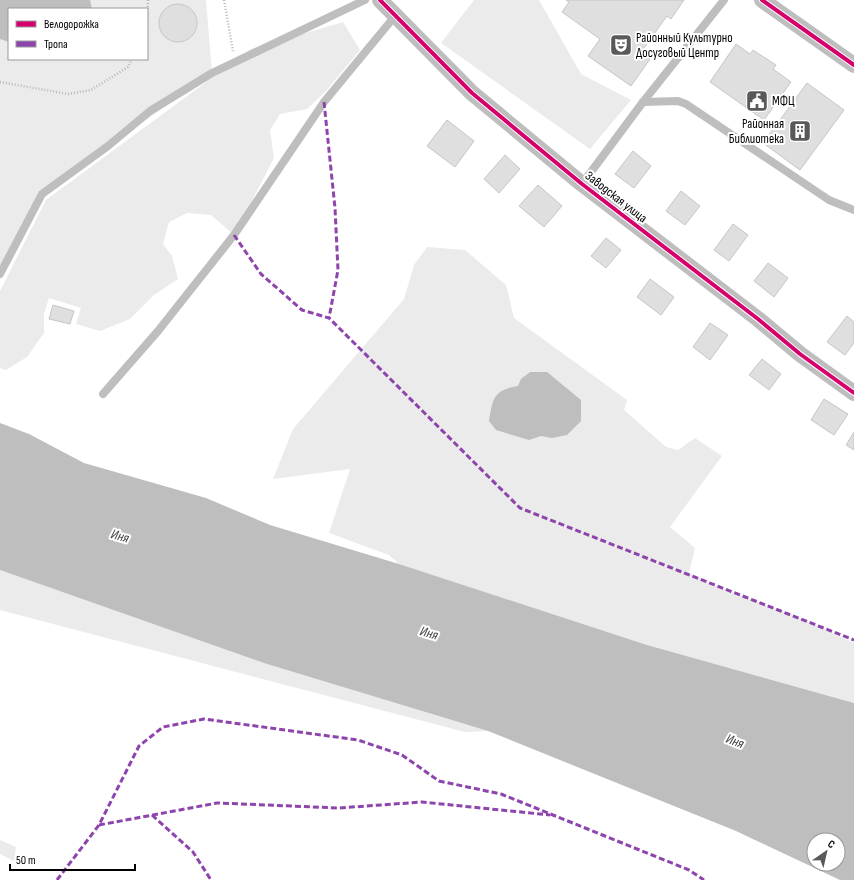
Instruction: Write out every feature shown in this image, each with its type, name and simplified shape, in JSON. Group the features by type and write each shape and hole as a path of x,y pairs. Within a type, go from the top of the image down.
{"street":[{"name":"Заводская улица","path":"380,0 472,93 582,184 758,319 800,354 854,393"},
{"path":"762,0 854,64"}],"lane":[{"path":"0,274 42,194 108,146 150,111 212,73 236,63 365,0"},
{"path":"582,184 724,0"},
{"path":"103,394 158,331 234,235 324,102 395,16"},
{"path":"644,102 678,101 686,104 829,200 854,210"}],"path":[{"path":"224,0 236,63"},
{"path":"0,82 68,94 91,90 128,67 132,60"}],"shaded area":[{"path":"0,0 206,0 212,73 42,194 0,274"},
{"path":"474,0 539,0 581,74 631,100 590,149 441,43"},
{"path":"343,22 360,50 326,91 307,109 280,114 270,130 274,158 234,235 211,215 187,213 169,222 163,244 172,256 178,279 154,295 130,319 100,331 76,324 81,308 49,298 44,314 44,333 27,357 6,370 0,368 0,291 46,200 251,49"},
{"path":"427,247 465,250 506,285 514,318 627,400 624,410 666,447 678,450 695,438 722,456 670,527 695,548 689,573 716,586 795,616 854,643 854,703 647,645 399,564 389,555 329,533 350,469 273,479 293,429 404,299 414,265"},
{"path":"0,570 267,664 488,731 465,732 0,610"},
{"path":"0,840 16,847 14,861 0,854"}],"water":[{"path":"0,0 90,0 92,8 8,8 8,42 0,39"},
{"path":"530,372 547,372 581,400 581,421 567,435 552,438 541,436 529,440 496,430 489,421 493,401 496,396 503,390 518,386 521,379"},
{"name":"Иня","path":"0,423 29,434 84,463 206,498 270,525 399,564 647,645 854,703 854,880 840,880 823,872 846,872 846,832 806,832 806,864 736,831 488,731 267,664 0,570"}],"building":[{"name":"Районный Культурно Досуговый Центр","path":"566,0 684,0 671,19 667,16 641,52 650,59 631,86 588,56 600,39 562,12 569,2"},
{"path":"174,4 182,4 192,9 196,16 196,30 192,37 182,42 174,42 164,37 162,34 159,27 159,19 164,9 167,7"},
{"name":"МФЦ","path":"736,44 750,54 753,50 776,65 773,69 791,82 764,120 710,82"},
{"name":"Районная Библиотека","path":"807,83 844,110 800,170 763,143"},
{"path":"447,120 474,141 455,167 427,146"},
{"path":"633,151 651,166 634,188 615,174"},
{"path":"505,155 520,169 499,193 484,179"},
{"path":"538,185 562,206 544,227 519,206"},
{"path":"681,191 700,206 685,225 666,211"},
{"path":"733,224 748,235 729,261 714,250"},
{"path":"606,238 621,250 606,268 591,256"},
{"path":"768,263 788,278 774,297 754,281"},
{"path":"650,279 674,297 661,315 637,297"},
{"path":"53,305 74,311 70,324 49,319"},
{"path":"847,316 854,322 854,343 845,355 827,342"},
{"path":"710,323 728,335 710,360 693,347"},
{"path":"762,359 781,374 769,390 749,375"},
{"path":"824,399 848,414 834,435 811,420"},
{"path":"854,432 854,450 846,445"}],"marked path":[{"path":"324,102 335,208 338,270 329,318"},
{"path":"234,235 261,274 302,310 329,318 520,508 854,640"},
{"path":"57,880 99,825 139,746 163,727 204,719 358,740 402,755 439,781 501,794 689,870 704,880"},
{"path":"99,825 217,803 339,808 422,802 550,815"},
{"path":"152,815 193,852 211,880"}],"cycle path":[{"path":"380,0 472,93 582,184 758,319 800,354 854,393"},
{"path":"762,0 854,65"}],"place":[{"name":"Районный Культурно Досуговый Центр","path":"621,45"},
{"name":"МФЦ","path":"757,101"},
{"name":"Районная Библиотека","path":"800,131"}]}
